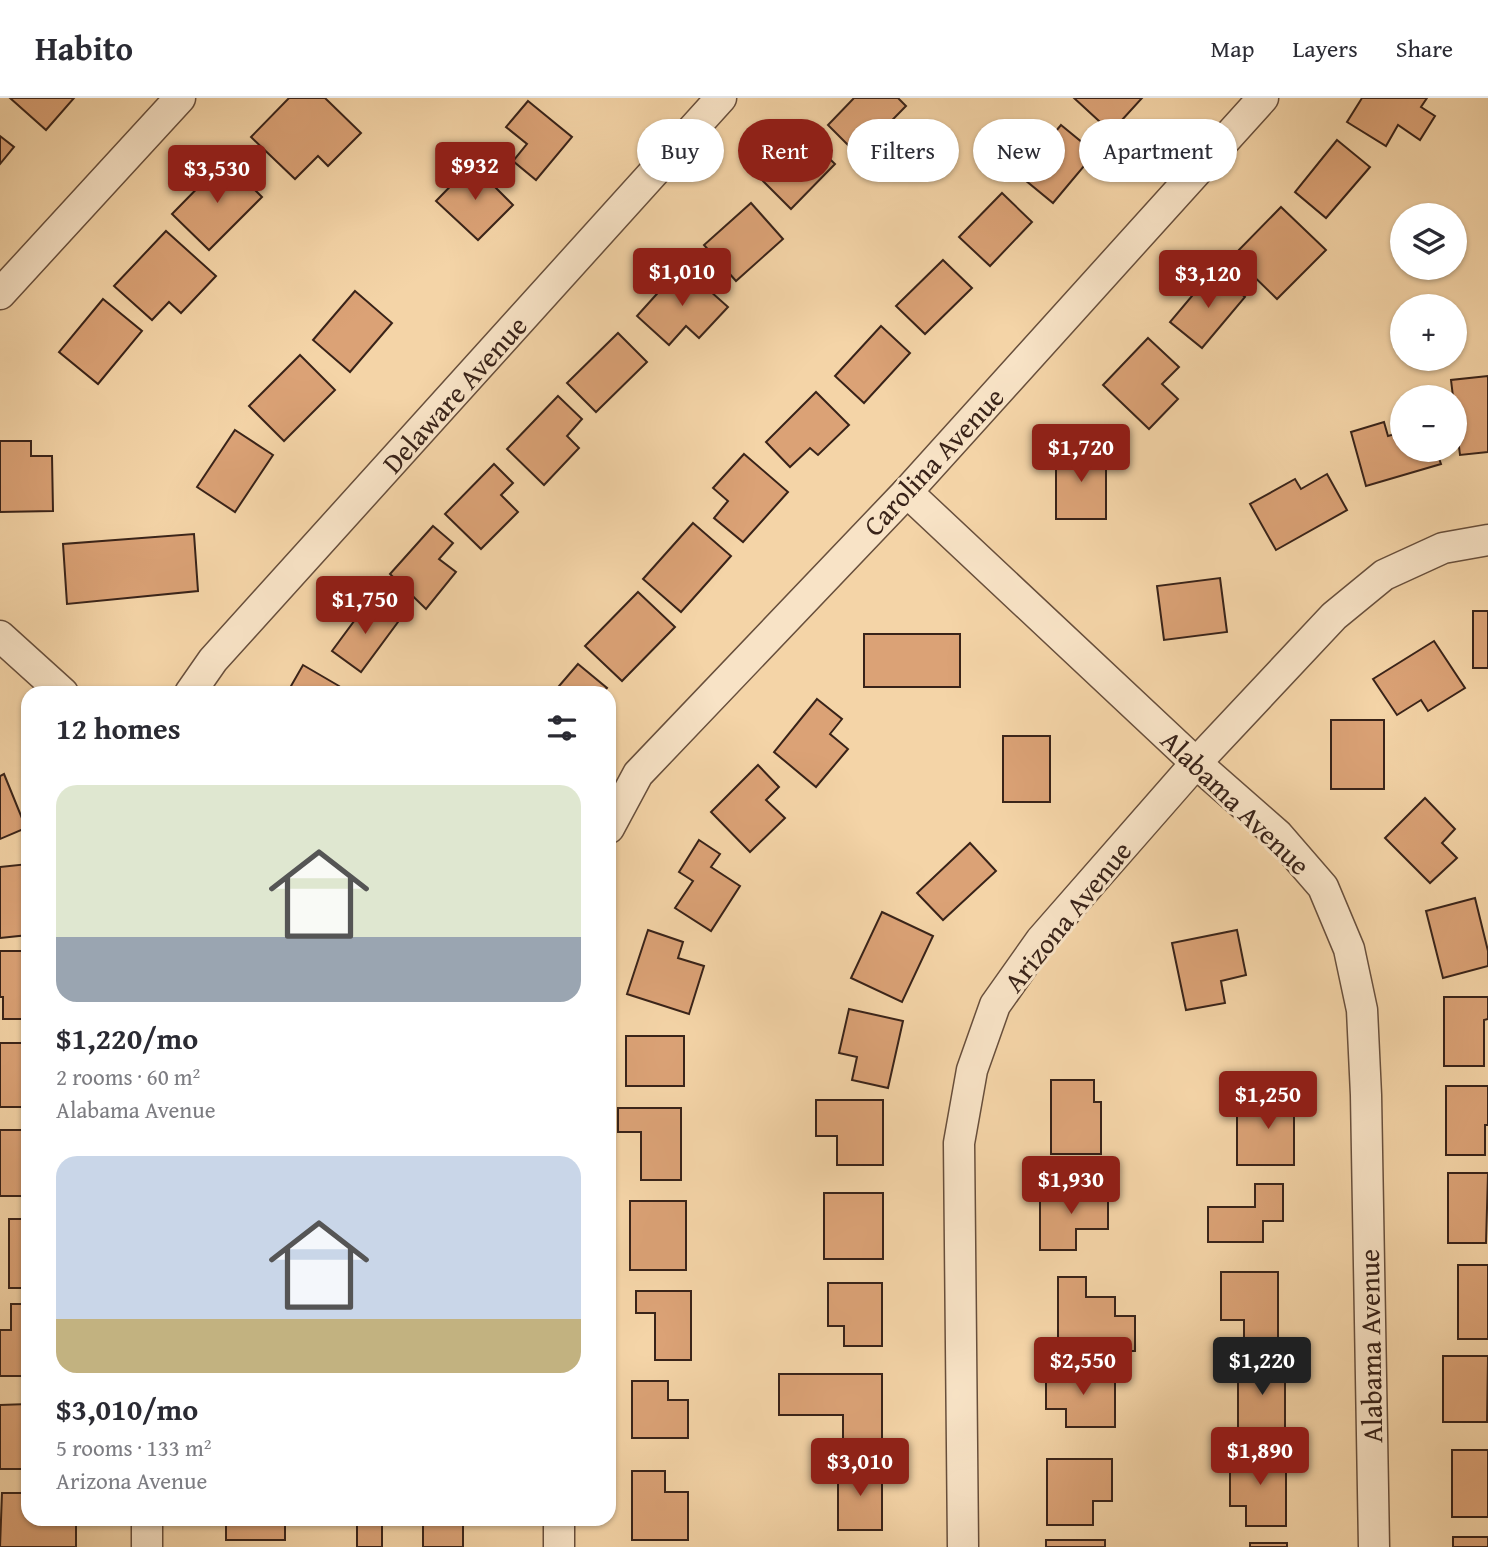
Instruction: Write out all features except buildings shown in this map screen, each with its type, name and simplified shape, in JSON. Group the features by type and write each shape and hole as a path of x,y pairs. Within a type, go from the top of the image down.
{"street":[{"path":"0,295 180,98"},
{"name":"Delaware Avenue","path":"195,686 213,660 721,98"},
{"name":"Carolina Avenue","path":"616,815 638,774 907,492 1263,98"},
{"name":"Alabama Avenue","path":"907,492 1196,763 1278,835 1323,887 1349,949 1362,1010 1366,1095 1374,1547"},
{"name":"Arizona Avenue","path":"963,1547 959,1143 972,1070 995,1004 1041,940 1196,763 1334,616 1384,575 1443,548 1488,540"},
{"path":"0,636 55,686"},
{"path":"147,1526 147,1547"},
{"path":"559,1526 559,1547"}]}
